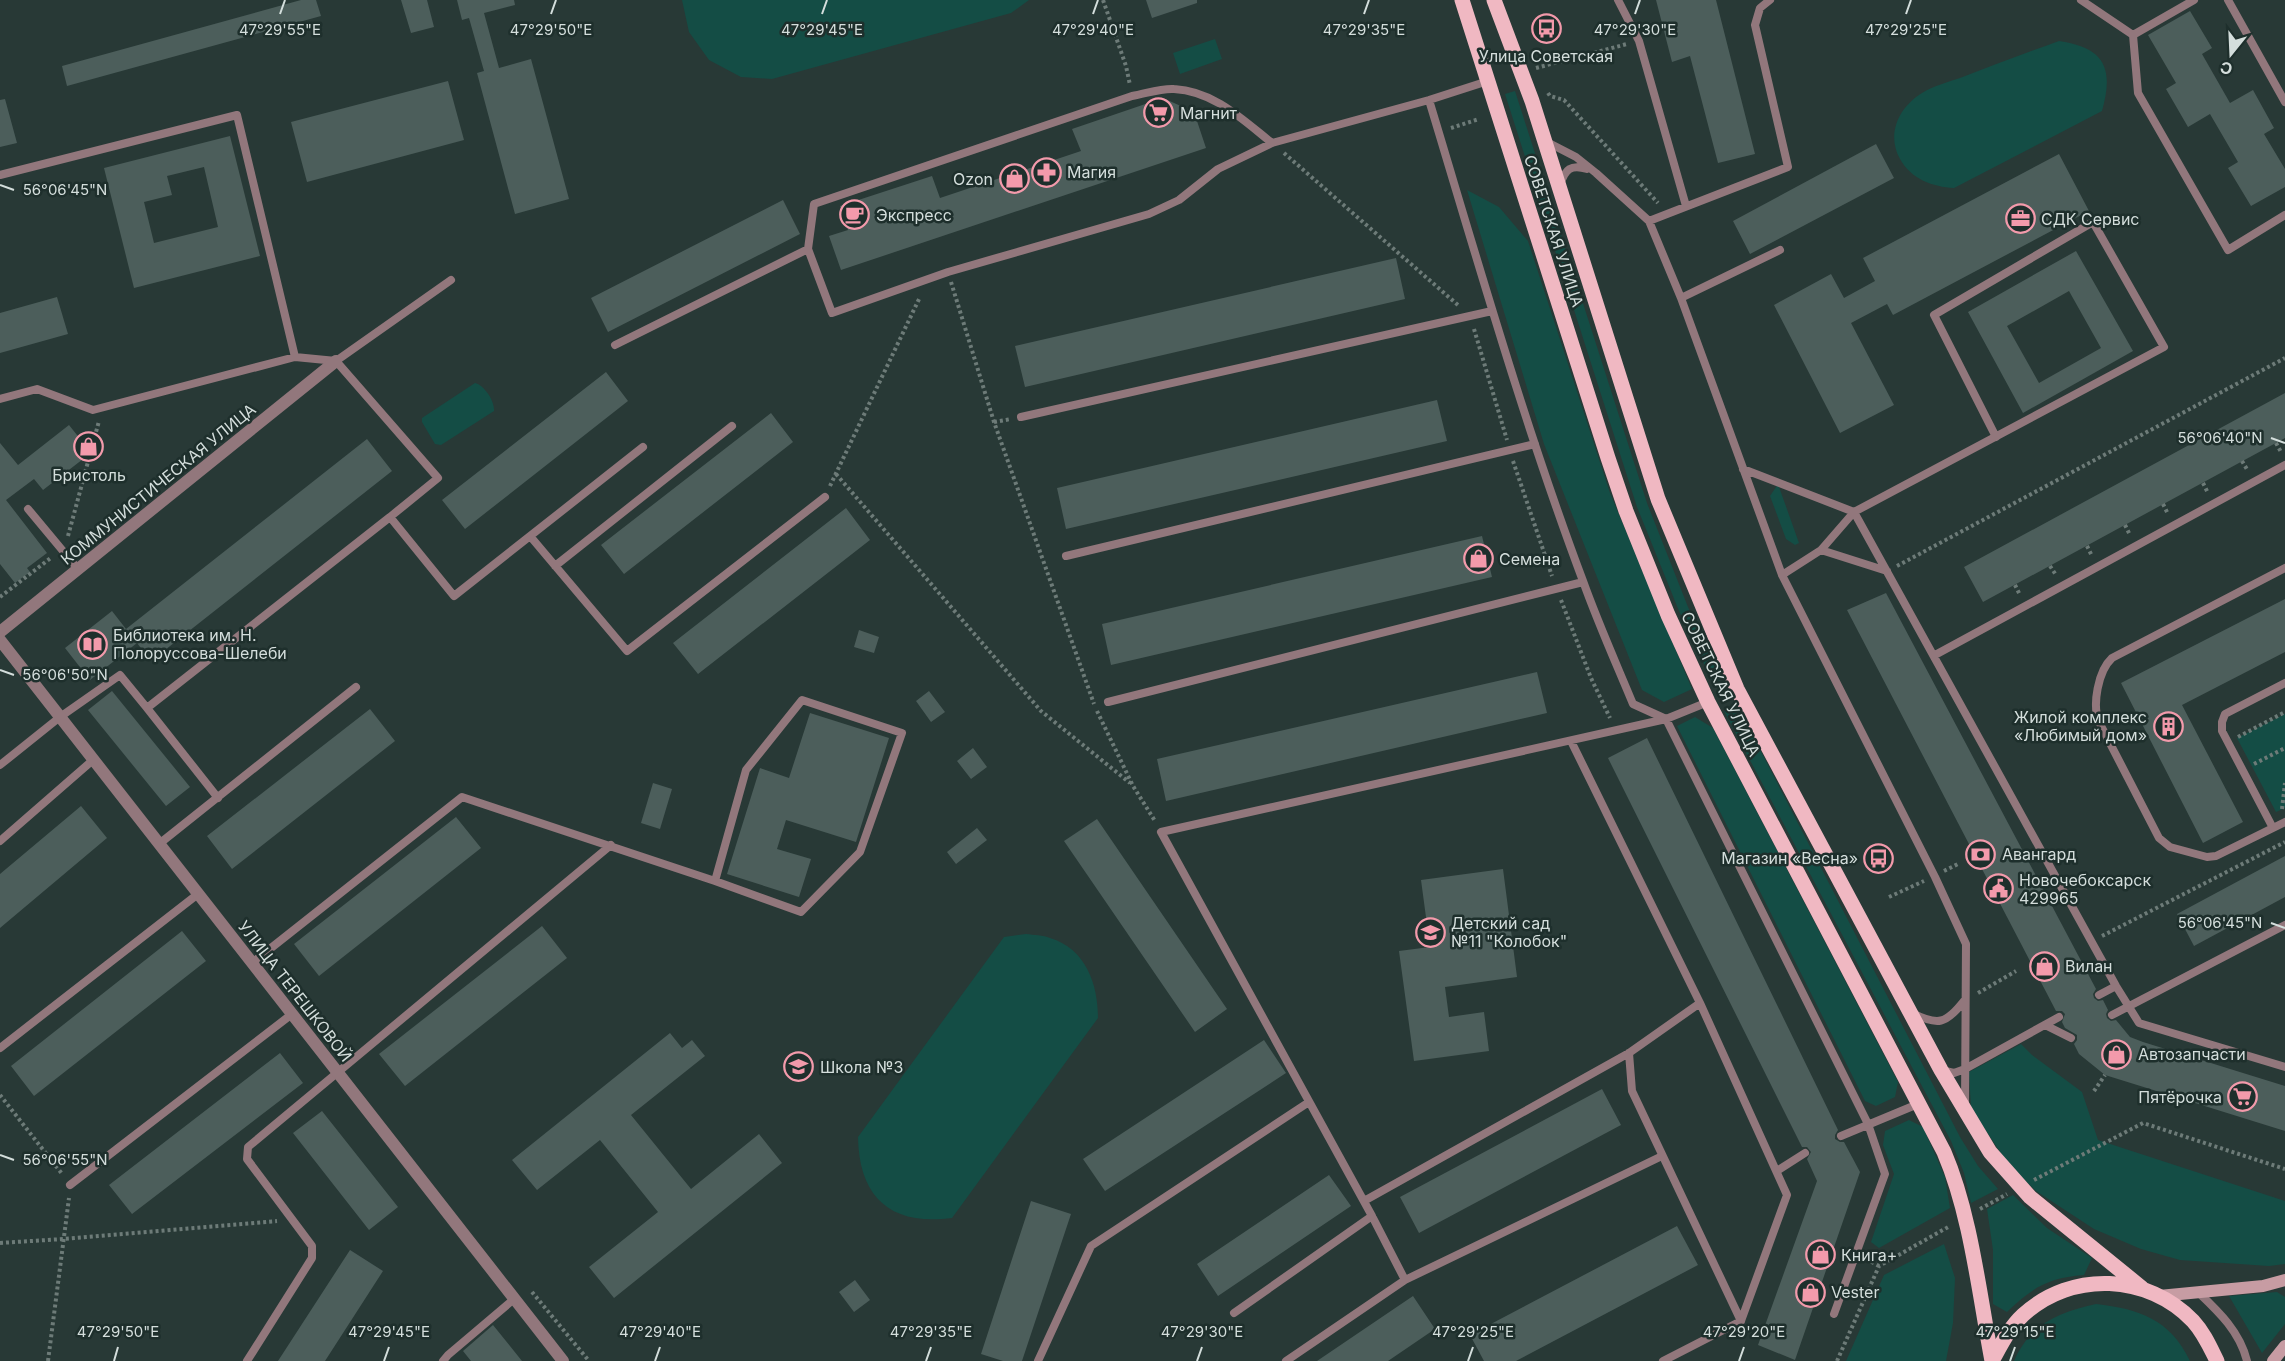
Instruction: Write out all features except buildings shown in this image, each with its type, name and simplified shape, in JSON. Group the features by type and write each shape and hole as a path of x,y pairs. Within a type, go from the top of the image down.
{"main road":[{"name":"СОВЕТСКАЯ УЛИЦА","path":"1462,0 1626,511 1668,615 1708,702 1944,1152 1960,1194 1992,1361"},
{"name":"СОВЕТСКАЯ УЛИЦА","path":"1494,0 1545,140 1644,458 1670,531 1737,689 1941,1070 1990,1152 2025,1192 2142,1288"},
{"path":"2159,1296 2263,1286 2285,1280"},
{"path":"1992,1361 2010,1329 2038,1302 2060,1291 2087,1283 2115,1282 2142,1288 2180,1309 2195,1323 2208,1341 2217,1361"},
{"path":"2273,1361 2285,1346"}],"street":[{"name":"КОММУНИСТИЧЕСКАЯ УЛИЦА","path":"0,632 336,361"},
{"name":"УЛИЦА ТЕРЕШКОВОЙ","path":"0,640 563,1361"}],"lane":[{"path":"1618,0 1639,41 1686,206"},
{"path":"1649,221 1788,167 1755,25 1760,8 1770,0"},
{"path":"2081,0 2133,35"},
{"path":"2133,35 2193,0"},
{"path":"2228,0 2285,102"},
{"path":"2133,35 2138,93 2228,250 2285,215"},
{"path":"1272,143 1222,104 1197,94 1174,89 1132,96 814,204 808,249 832,313 948,272 1149,214 1179,200 1218,169 1272,143 1429,100 1488,81"},
{"path":"1429,100 1535,444 1583,582 1633,704 1666,719 1869,1124 1886,1174 1834,1314"},
{"path":"0,175 237,116 295,357"},
{"path":"1545,140 1576,157 1596,172 1649,221 1681,298 1782,575 1935,877 1965,944 1965,1111"},
{"path":"1559,187 1563,175 1568,170 1578,166 1596,172"},
{"path":"1782,575 1821,550 1854,512 1996,437 2164,347 2093,222 1934,315 1996,437"},
{"path":"615,345 808,249"},
{"path":"1681,298 1780,250"},
{"path":"0,399 37,389 93,410 295,357 336,361 451,280"},
{"path":"1022,417 1492,310"},
{"path":"147,708 438,478 336,361"},
{"path":"555,566 732,426"},
{"path":"1066,556 1535,444"},
{"path":"390,517 454,596 643,447"},
{"path":"1935,655 2285,465"},
{"path":"1743,469 1854,512 2116,986 2139,1023 2285,1067"},
{"path":"530,536 627,651 825,497"},
{"path":"28,509 78,569"},
{"path":"1821,550 1887,571"},
{"path":"2285,568 2112,658 2106,665 2095,702 2096,715 2159,838 2166,844 2207,857 2216,856 2279,825 2243,770 2221,726 2225,714 2285,683"},
{"path":"1108,702 1583,582"},
{"path":"0,765 60,717 120,675 218,798"},
{"path":"159,844 356,687"},
{"path":"252,963 462,797 611,845 801,912 860,852 902,733 802,700 746,770 714,880"},
{"path":"1404,1280 1364,1201 1161,832 1616,731 1666,719 1708,702"},
{"path":"1571,741 1700,1003 1787,1195 1741,1321 1663,1361"},
{"path":"0,841 93,760"},
{"path":"247,1361 312,1258 312,1246 247,1159 248,1147 611,845"},
{"path":"0,1048 198,894"},
{"path":"2112,1016 2285,925"},
{"path":"2099,995 2116,986"},
{"path":"1911,1013 1927,1020 1940,1022 1953,1016 1964,1001"},
{"path":"1364,1201 1629,1053 1700,1003"},
{"path":"70,1185 292,1014"},
{"path":"1941,1070 1954,1073 1965,1069 2059,1017"},
{"path":"2045,1025 2071,1038"},
{"path":"1629,1053 1632,1091 1741,1321"},
{"path":"1038,1361 1091,1246 1309,1102"},
{"path":"1841,1136 1918,1104"},
{"path":"1777,1171 1805,1153"},
{"path":"1286,1361 1404,1280 1662,1156"},
{"path":"1234,1312 1372,1216"},
{"path":"2199,1293 2220,1313 2236,1333 2247,1361"},
{"path":"443,1361 514,1299"}],"path":[{"path":"1103,0 1126,66 1132,96"},
{"path":"1540,77 1536,68 1639,41"},
{"path":"1545,87 1550,96 1564,100 1658,204 1686,206"},
{"path":"1439,131 1479,119"},
{"path":"1272,143 1470,315 1510,450 1556,589 1591,678 1616,731"},
{"path":"948,272 994,422 1094,706 1133,786 1161,832"},
{"path":"928,279 836,474 1041,711 1133,786"},
{"path":"1887,571 2285,358"},
{"path":"0,597 65,547 103,407"},
{"path":"2228,742 2285,712"},
{"path":"2243,770 2285,748"},
{"path":"2279,825 2285,783"},
{"path":"2093,941 2285,842"},
{"path":"1964,1001 2016,971"},
{"path":"2094,1091 2105,1075"},
{"path":"0,1095 70,1185 48,1361"},
{"path":"2028,1183 2143,1123 2285,1169"},
{"path":"1979,1210 2007,1194"},
{"path":"0,1242 293,1220"},
{"path":"1837,1361 1879,1266 1952,1225"}],"green space":[{"path":"682,0 1029,0 1011,13 772,79 741,77 709,60 689,32"},
{"path":"1215,39 1222,59 1180,74 1173,53"},
{"path":"2059,41 2087,49 2102,62 2107,83 2102,111 1954,188 1923,181 1910,172 1900,159 1894,140 1901,113 1914,99 1936,86"},
{"path":"1515,91 1647,503 1688,607 1722,679 1713,683 1679,611 1637,507 1505,94"},
{"path":"1467,190 1499,207 1528,241 1610,493 1692,689 1664,702 1642,690 1544,444"},
{"path":"475,383 488,394 494,411 441,445 435,444 422,418"},
{"path":"1778,484 1799,543 1795,545 1786,539 1770,496"},
{"path":"1737,705 1960,1137 1978,1166 1998,1189 1971,1203 1964,1173 1951,1141 1724,711"},
{"path":"2285,714 2285,808 2276,812 2237,738"},
{"path":"1695,717 1713,728 1898,1082 1895,1097 1876,1106 1865,1101 1677,726"},
{"path":"1026,934 1044,936 1062,943 1081,959 1088,969 1096,993 1098,1018 952,1218 930,1219 896,1212 882,1203 872,1192 860,1158 858,1137 1004,937"},
{"path":"2021,1044 2032,1055 2082,1092 2098,1140 2285,1201 2285,1264 2269,1266 2180,1260 2141,1249 2094,1229 2036,1191 2008,1164 1971,1108 1969,1072"},
{"path":"1909,1120 1923,1127 1945,1177 1950,1208 1879,1248 1871,1242 1894,1174 1883,1145 1885,1131"},
{"path":"2013,1195 2047,1228 2092,1258 2084,1275 2071,1276 2042,1285 2007,1312 1993,1304 1993,1250 1987,1209"},
{"path":"1944,1244 1955,1278 1953,1323 1946,1361 1846,1361 1884,1275"},
{"path":"2277,1292 2285,1297 2285,1324 2262,1353 2229,1296"},
{"path":"2096,1304 2126,1309 2152,1319 2173,1335 2190,1361 2014,1361 2028,1338 2047,1322 2070,1311"}],"place":[{"name":"Улица Советская","path":"1546,28"},
{"name":"Магнит","path":"1159,113"},
{"name":"Магия","path":"1046,172"},
{"name":"Ozon","path":"1014,179"},
{"name":"Экспресс","path":"855,215"},
{"name":"СДК Сервис","path":"2020,219"},
{"name":"Бристоль","path":"89,447"},
{"name":"Семена","path":"1478,559"},
{"name":"Библиотека им. Н. Полоруссова-Шелеби","path":"92,644"},
{"name":"Жилой комплекс «Любимый дом»","path":"2168,726"},
{"name":"Авангард","path":"1981,854"},
{"name":"Магазин «Весна»","path":"1879,858"},
{"name":"Новочебоксарск 429965","path":"1998,889"},
{"name":"Детский сад №11 \"Колобок\"","path":"1430,932"},
{"name":"Вилан","path":"2044,966"},
{"name":"Автозапчасти","path":"2117,1054"},
{"name":"Школа №3","path":"799,1067"},
{"name":"Пятёрочка","path":"2243,1097"},
{"name":"Книга+","path":"1820,1255"},
{"name":"Vester","path":"1810,1292"}]}
